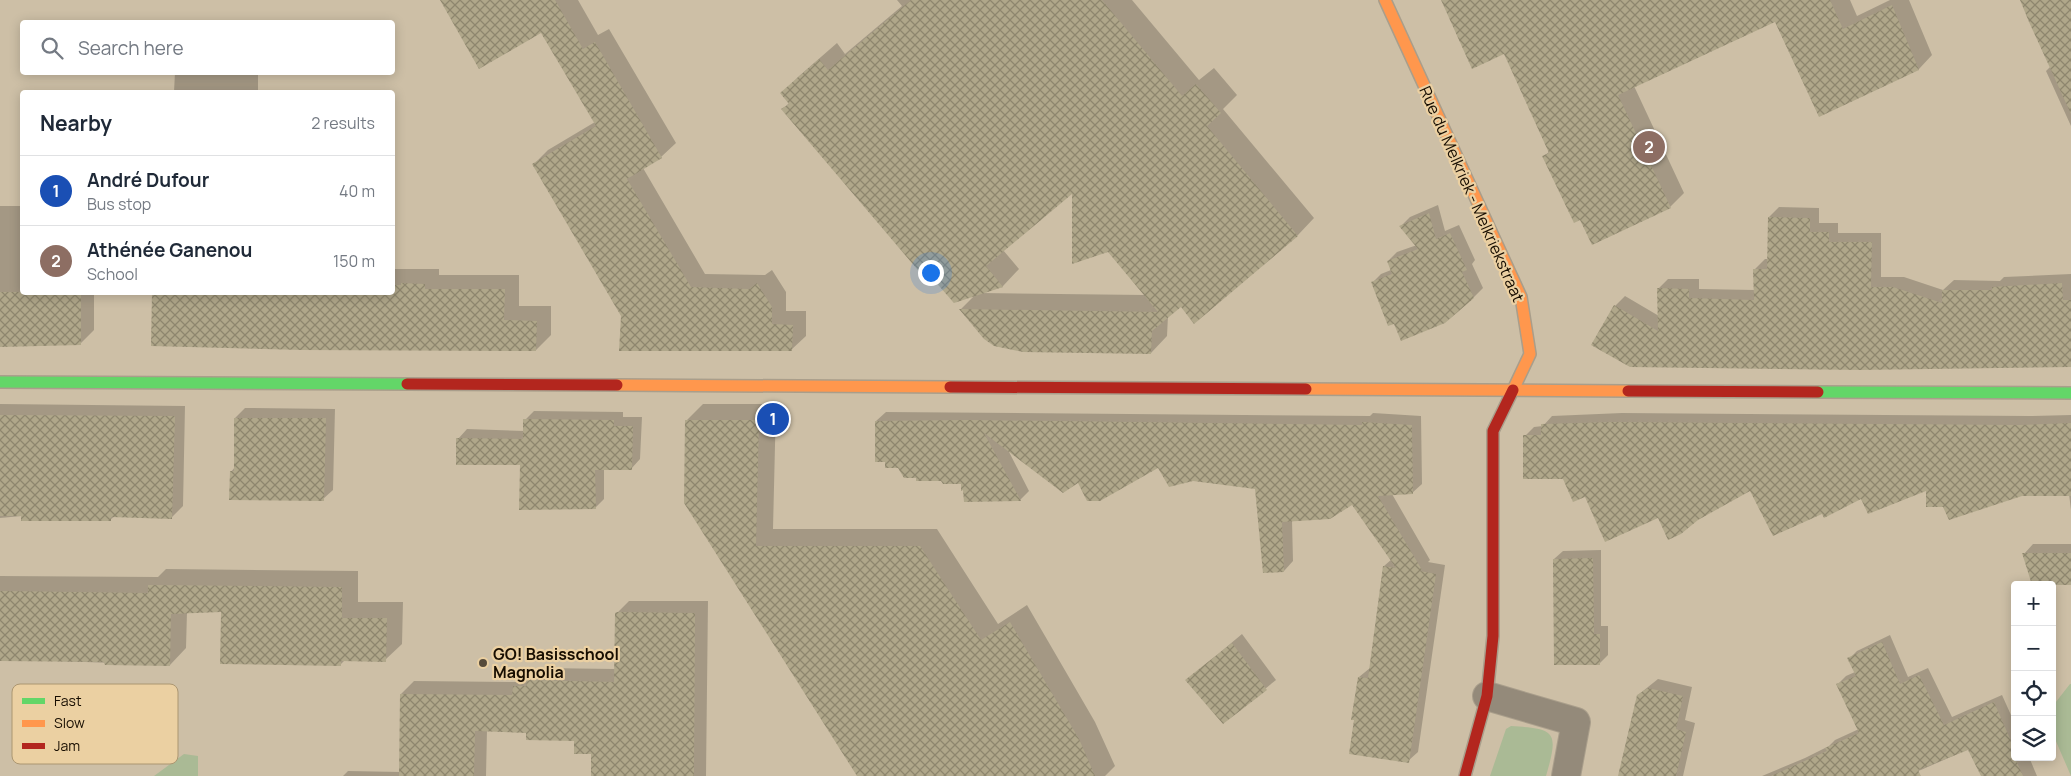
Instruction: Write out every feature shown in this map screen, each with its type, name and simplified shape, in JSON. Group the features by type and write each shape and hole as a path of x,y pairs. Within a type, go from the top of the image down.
{"main road":[{"name":"Rue du Melkriek - Melkriekstraat","path":"1385,0 1521,296 1530,354 1493,431 1493,636 1486,696 1465,776"},
{"path":"0,382 2071,393"}],"street":[{"path":"1486,696 1576,722 1566,776"}],"green space":[{"path":"2071,684 2071,776 2056,741 2056,702"},
{"path":"1511,726 1537,729 1545,731 1550,735 1553,741 1546,776 1490,776 1506,729"},
{"path":"184,754 198,756 198,776 154,776 170,764 178,764 178,758"}],"building":[{"path":"440,0 555,0 583,49 595,42 662,158 627,179 691,287 749,289 757,283 772,307 772,324 793,325 792,351 619,351 621,316 532,164 596,126 541,33 479,69"},
{"path":"911,0 1102,0 1182,96 1196,84 1221,113 1207,126 1298,236 1194,324 1181,307 1152,331 1151,354 1023,352 994,346 984,339 959,309 1158,312 1108,252 1072,264 1072,194 986,266 1003,287 954,303 933,279 928,282 781,109 789,104 780,93 819,59 828,70"},
{"path":"1441,0 1830,0 1843,29 1892,5 1919,70 1819,117 1775,22 1618,95 1671,208 1592,245 1580,220 1574,223 1542,156 1549,153 1504,54 1472,69"},
{"path":"2020,0 2071,0 2071,114 2029,22"},
{"path":"1429,213 1436,239 1450,233 1467,270 1462,272 1474,298 1445,323 1401,341 1394,324 1388,326 1371,282 1392,274 1387,261 1418,249 1399,226"},
{"path":"1768,217 1810,218 1810,232 1829,232 1829,242 1872,242 1871,287 1893,287 1942,303 1942,290 1992,290 1992,287 2062,283 2063,300 2071,300 2071,367 1860,370 1630,367 1591,345 1614,305 1658,331 1657,288 1689,289 1689,298 1754,300 1753,269 1767,269"},
{"path":"401,283 425,284 425,289 505,289 504,320 537,321 536,351 301,350 151,346 152,295 395,295 395,285 401,285"},
{"path":"0,292 20,292 20,295 81,295 81,345 0,347"},
{"path":"0,415 175,416 172,519 111,517 111,521 21,521 21,516 0,516"},
{"path":"234,418 326,418 324,501 229,500 230,471 234,471"},
{"path":"523,419 614,420 614,426 633,426 632,470 595,470 596,509 519,510 520,465 456,465 456,438 523,439"},
{"path":"685,420 759,420 756,546 920,546 981,640 1010,622 1079,739 1095,776 857,776 684,503"},
{"path":"968,420 1362,425 1362,422 1412,425 1413,494 1378,496 1422,570 1420,571 1436,574 1409,763 1349,754 1354,720 1351,720 1358,677 1368,678 1383,566 1396,568 1352,505 1330,519 1282,522 1284,572 1263,573 1255,489 1193,481 1169,487 1158,468 1100,501 1087,501 1078,483 1063,493 984,433 1021,501 964,502 961,484 943,484 941,481 916,481 916,478 904,478 898,468 885,468 885,462 875,462 875,421"},
{"path":"1612,422 2020,425 2071,423 2071,496 2022,496 1949,520 1943,507 1926,507 1926,491 1868,514 1861,499 1824,518 1822,514 1773,536 1750,491 1698,520 1681,534 1668,540 1658,518 1605,542 1585,497 1573,502 1563,479 1523,479 1523,435 1541,435 1541,424"},
{"path":"2022,553 2071,553 2071,585 2056,585 2056,581 2031,581"},
{"path":"1593,558 1594,634 1600,634 1600,665 1554,665 1553,559"},
{"path":"148,585 342,587 342,618 387,618 386,662 341,661 341,666 220,664 221,612 171,614 170,666 105,665 104,662 0,661 0,591 148,593"},
{"path":"615,613 695,613 694,776 591,776 591,754 574,754 574,741 526,740 526,733 475,731 474,776 399,776 400,694 512,695 513,686 526,686 527,680 614,682"},
{"path":"1882,642 1900,684 1919,675 1944,725 1994,702 2011,741 2011,761 2016,761 2023,776 1981,776 1968,750 1918,770 1921,776 1771,776 1827,751 1825,748 1859,733 1836,684 1856,676 1847,658"},
{"path":"1232,643 1267,690 1223,724 1185,680"},
{"path":"1648,688 1683,696 1676,729 1686,732 1676,776 1618,776 1637,695"}],"traffic: fast":[{"path":"0,382 407,384"},
{"path":"1818,392 2071,393"}],"traffic: slow":[{"path":"1385,0 1521,297 1530,354 1513,390"},
{"path":"617,385 950,387"},
{"path":"1306,389 1628,391"}],"traffic: jam":[{"path":"407,384 617,385"},
{"path":"950,387 1306,389"},
{"path":"1465,776 1487,696 1493,636 1493,431 1513,390"},
{"path":"1628,391 1818,392"}],"place":[{"name":"Athénée Ganenou","path":"1649,147"},
{"name":"André Dufour","path":"773,419"},
{"name":"GO! Basisschool Magnolia","path":"483,663"}]}
